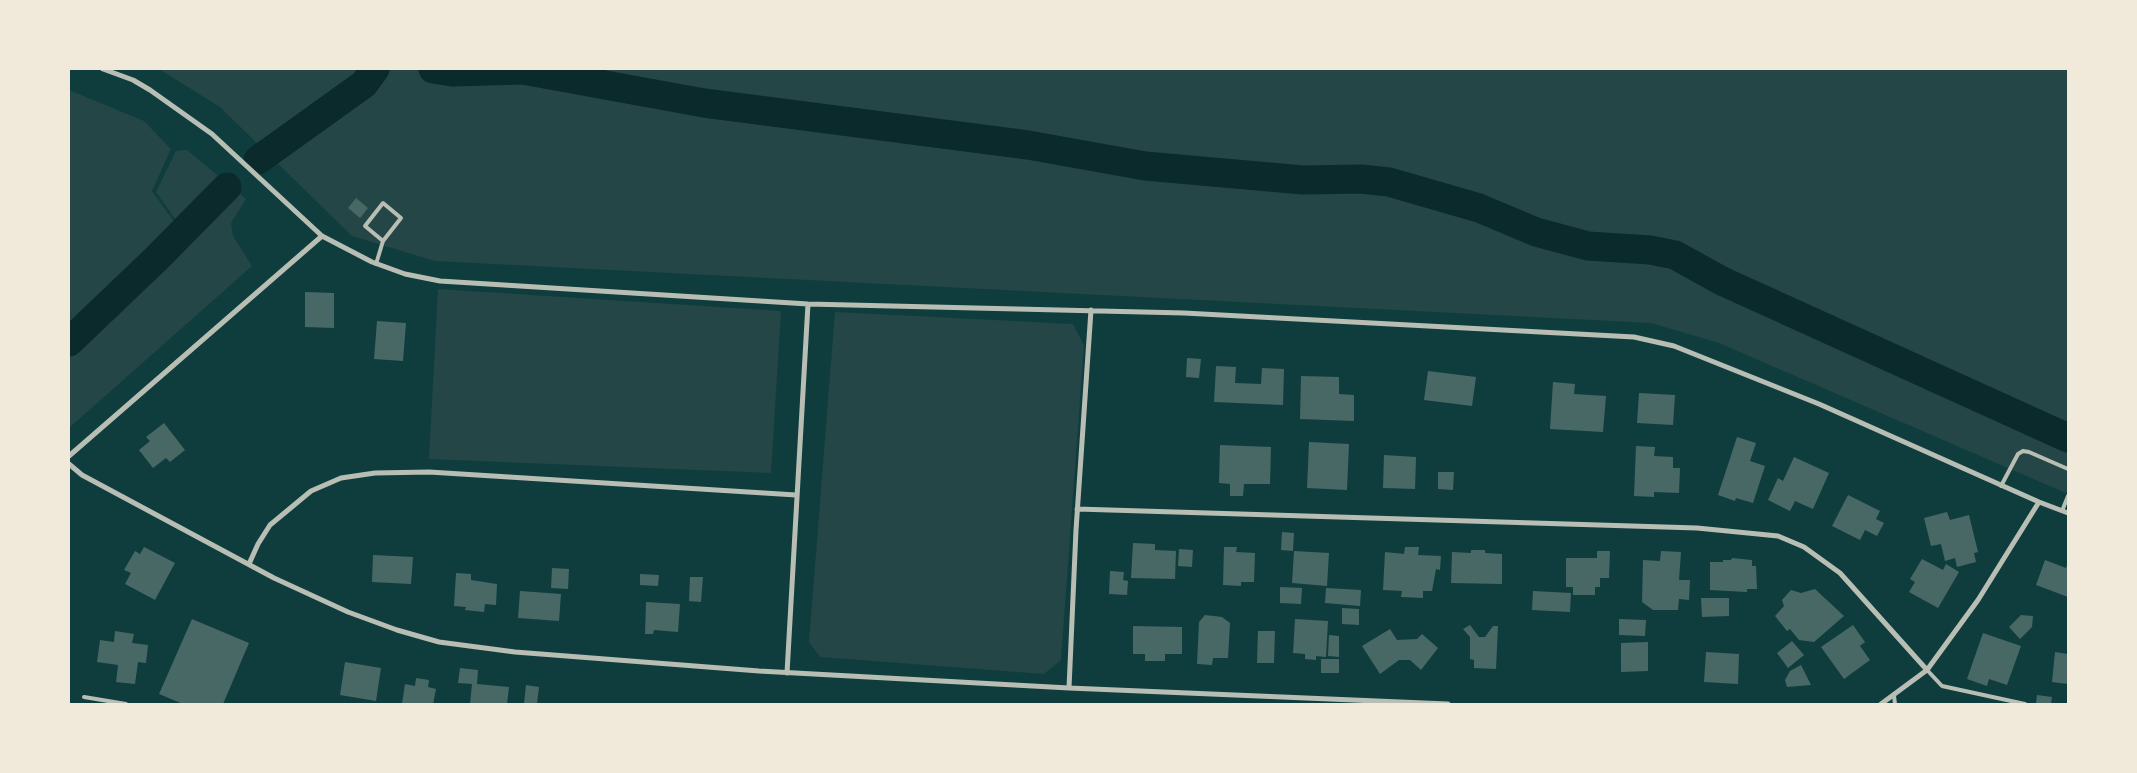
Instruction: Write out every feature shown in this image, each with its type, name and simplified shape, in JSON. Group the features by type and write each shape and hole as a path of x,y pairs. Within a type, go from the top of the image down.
{"street":[{"path":"103,69 132,80 150,90 212,134 322,236 376,264 404,274 440,281 808,304 1184,313 1634,337 1674,346 1819,404 2001,486 2065,512"},
{"path":"69,456 322,236"},
{"path":"787,673 808,304"},
{"path":"1069,688 1091,310"},
{"path":"69,464 82,475 274,578 348,612 397,630 439,642 515,652 787,673 1069,688 1448,704"},
{"path":"249,564 258,544 270,525 311,491 341,478 375,472 429,472 796,495"},
{"path":"1881,704 1927,670 1978,600 2038,502"},
{"path":"1078,509 1698,528 1778,536 1804,547 1840,573 1914,653 1927,670"}],"lane":[{"path":"376,264 383,240 401,218 383,203 365,226 383,240"},
{"path":"2001,486 2018,454 2023,451 2068,469"},
{"path":"2065,512 2068,496"},
{"path":"1927,670 1942,686 2025,704"},
{"path":"1894,696 1895,704"},
{"path":"84,697 126,704"}],"shaded area":[{"path":"159,69 2068,69 2068,494 1719,343 1651,323 435,261 352,236 220,107"},
{"path":"69,90 144,121 171,149 152,191 178,227 69,333"},
{"path":"187,150 246,199 231,223 233,236 252,266 69,428 69,347 187,236 156,192 176,151"},
{"path":"438,289 781,311 771,473 429,459"},
{"path":"835,312 1073,324 1084,345 1061,660 1044,674 820,657 809,642"}],"building":[{"path":"356,198 368,208 360,218 348,208"},
{"path":"305,292 334,293 334,328 305,327"},
{"path":"377,321 406,323 403,361 374,359"},
{"path":"1187,358 1201,359 1199,378 1186,377"},
{"path":"1216,366 1236,367 1235,383 1261,384 1262,368 1284,369 1283,405 1214,402"},
{"path":"1428,371 1476,377 1472,406 1424,400"},
{"path":"1301,376 1339,377 1339,394 1354,395 1354,421 1300,419"},
{"path":"1553,382 1575,384 1574,394 1606,396 1603,432 1550,429"},
{"path":"1639,393 1675,395 1673,425 1637,423"},
{"path":"164,423 185,450 170,462 166,458 153,468 139,450 150,441 146,437"},
{"path":"1737,437 1756,443 1750,461 1765,466 1753,503 1736,498 1735,501 1718,495"},
{"path":"1309,442 1349,444 1347,490 1307,488"},
{"path":"1220,445 1271,447 1270,484 1244,484 1243,496 1230,496 1230,484 1219,483"},
{"path":"1636,446 1655,447 1654,456 1673,457 1673,468 1680,468 1679,493 1654,492 1654,497 1634,496"},
{"path":"1384,455 1416,457 1415,489 1383,488"},
{"path":"1794,457 1829,473 1813,509 1795,501 1790,511 1768,500 1778,478 1783,481"},
{"path":"1438,472 1454,472 1453,490 1438,489"},
{"path":"1848,495 1880,511 1876,519 1884,523 1877,536 1865,530 1860,540 1832,526"},
{"path":"1947,512 1950,520 1969,515 1978,552 1974,553 1976,562 1957,567 1955,558 1945,561 1941,544 1931,546 1924,518"},
{"path":"1282,532 1294,533 1293,551 1281,550"},
{"path":"1133,543 1155,544 1155,550 1176,551 1175,579 1131,578"},
{"path":"144,547 175,563 155,600 125,584 131,573 124,570 135,551 140,554"},
{"path":"1224,547 1237,547 1236,552 1255,553 1254,582 1241,582 1241,586 1223,585"},
{"path":"1405,547 1419,547 1418,555 1441,556 1440,570 1436,569 1432,591 1423,591 1423,598 1401,597 1402,591 1383,590 1385,552 1404,554"},
{"path":"1179,549 1193,550 1192,567 1178,566"},
{"path":"1471,550 1485,550 1485,553 1502,554 1502,584 1451,583 1452,552 1471,553"},
{"path":"1294,551 1329,553 1327,586 1292,583"},
{"path":"1597,551 1610,551 1609,578 1600,578 1600,587 1595,587 1595,595 1573,595 1573,587 1566,587 1566,558 1597,558"},
{"path":"1661,551 1681,552 1679,580 1690,580 1689,600 1679,599 1678,610 1653,610 1642,602 1643,560 1660,561"},
{"path":"373,555 413,557 411,584 372,582"},
{"path":"1732,558 1752,560 1752,566 1756,566 1757,589 1747,589 1747,592 1710,590 1710,562 1723,562 1723,560 1731,560"},
{"path":"1922,559 1943,570 1946,564 1959,572 1938,608 1909,592 1915,582 1910,579"},
{"path":"2045,560 2066,568 2068,562 2068,597 2036,585"},
{"path":"552,568 569,569 568,589 551,588"},
{"path":"1110,571 1124,572 1123,580 1128,581 1127,595 1109,594"},
{"path":"456,573 471,574 471,580 497,584 496,605 485,604 484,612 465,610 466,607 454,606"},
{"path":"640,574 659,575 658,586 640,585"},
{"path":"690,577 703,577 701,602 689,601"},
{"path":"1280,587 1302,588 1301,604 1280,603"},
{"path":"1326,588 1361,590 1360,606 1325,603"},
{"path":"1815,589 1844,616 1814,642 1799,640 1790,629 1787,631 1775,616 1784,606 1782,600 1791,590 1801,593"},
{"path":"520,591 561,594 559,621 518,618"},
{"path":"1533,591 1571,593 1570,612 1532,610"},
{"path":"1701,598 1729,598 1729,616 1702,617"},
{"path":"646,602 680,604 678,632 654,630 653,634 645,634"},
{"path":"1342,608 1359,609 1359,625 1342,624"},
{"path":"1205,615 1222,617 1230,623 1228,658 1213,658 1212,665 1197,664 1199,622"},
{"path":"2021,615 2033,616 2032,627 2020,639 2009,627"},
{"path":"192,619 249,643 223,704 183,704 159,694"},
{"path":"1295,619 1328,621 1326,657 1316,656 1316,660 1305,659 1305,654 1293,653"},
{"path":"1619,619 1646,620 1645,636 1619,635"},
{"path":"1470,625 1479,637 1485,637 1493,626 1498,626 1496,669 1474,668 1474,660 1470,659 1470,637 1463,629"},
{"path":"1853,625 1865,642 1860,646 1870,660 1844,679 1821,647"},
{"path":"1133,626 1182,627 1182,654 1165,654 1165,661 1145,661 1145,654 1133,654"},
{"path":"1390,629 1397,640 1417,639 1422,634 1438,648 1421,670 1410,660 1399,660 1380,674 1362,646"},
{"path":"115,631 134,634 132,643 148,645 146,663 138,662 135,684 116,682 118,665 97,662 100,640 114,642"},
{"path":"1258,631 1275,631 1274,663 1257,663"},
{"path":"1983,633 2021,646 2007,685 1989,679 1987,686 1967,679"},
{"path":"1329,635 1339,636 1339,657 1328,656"},
{"path":"1792,641 1804,655 1788,668 1777,653"},
{"path":"1648,642 1648,671 1621,672 1621,643"},
{"path":"1706,652 1739,654 1738,684 1704,682"},
{"path":"2055,652 2068,654 2068,684 2052,682"},
{"path":"1321,659 1339,659 1339,673 1321,673"},
{"path":"345,662 381,668 376,701 340,695"},
{"path":"1801,665 1811,685 1787,687 1785,680 1790,671"},
{"path":"460,668 478,670 477,684 509,687 507,704 470,704 472,684 458,683"},
{"path":"416,678 429,680 428,687 436,689 433,704 402,704 405,684 415,686"},
{"path":"526,685 539,687 537,704 524,704"},
{"path":"2037,695 2052,697 2051,704 2036,704"}],"waterway":[{"path":"258,160 364,84 375,69"},
{"path":"433,69 452,72 523,70 704,103 1028,145 1145,166 1303,180 1361,179 1389,182 1479,208 1536,232 1588,246 1650,250 1675,255 1722,281 2068,438"},
{"path":"69,342 156,259 227,187"}]}
